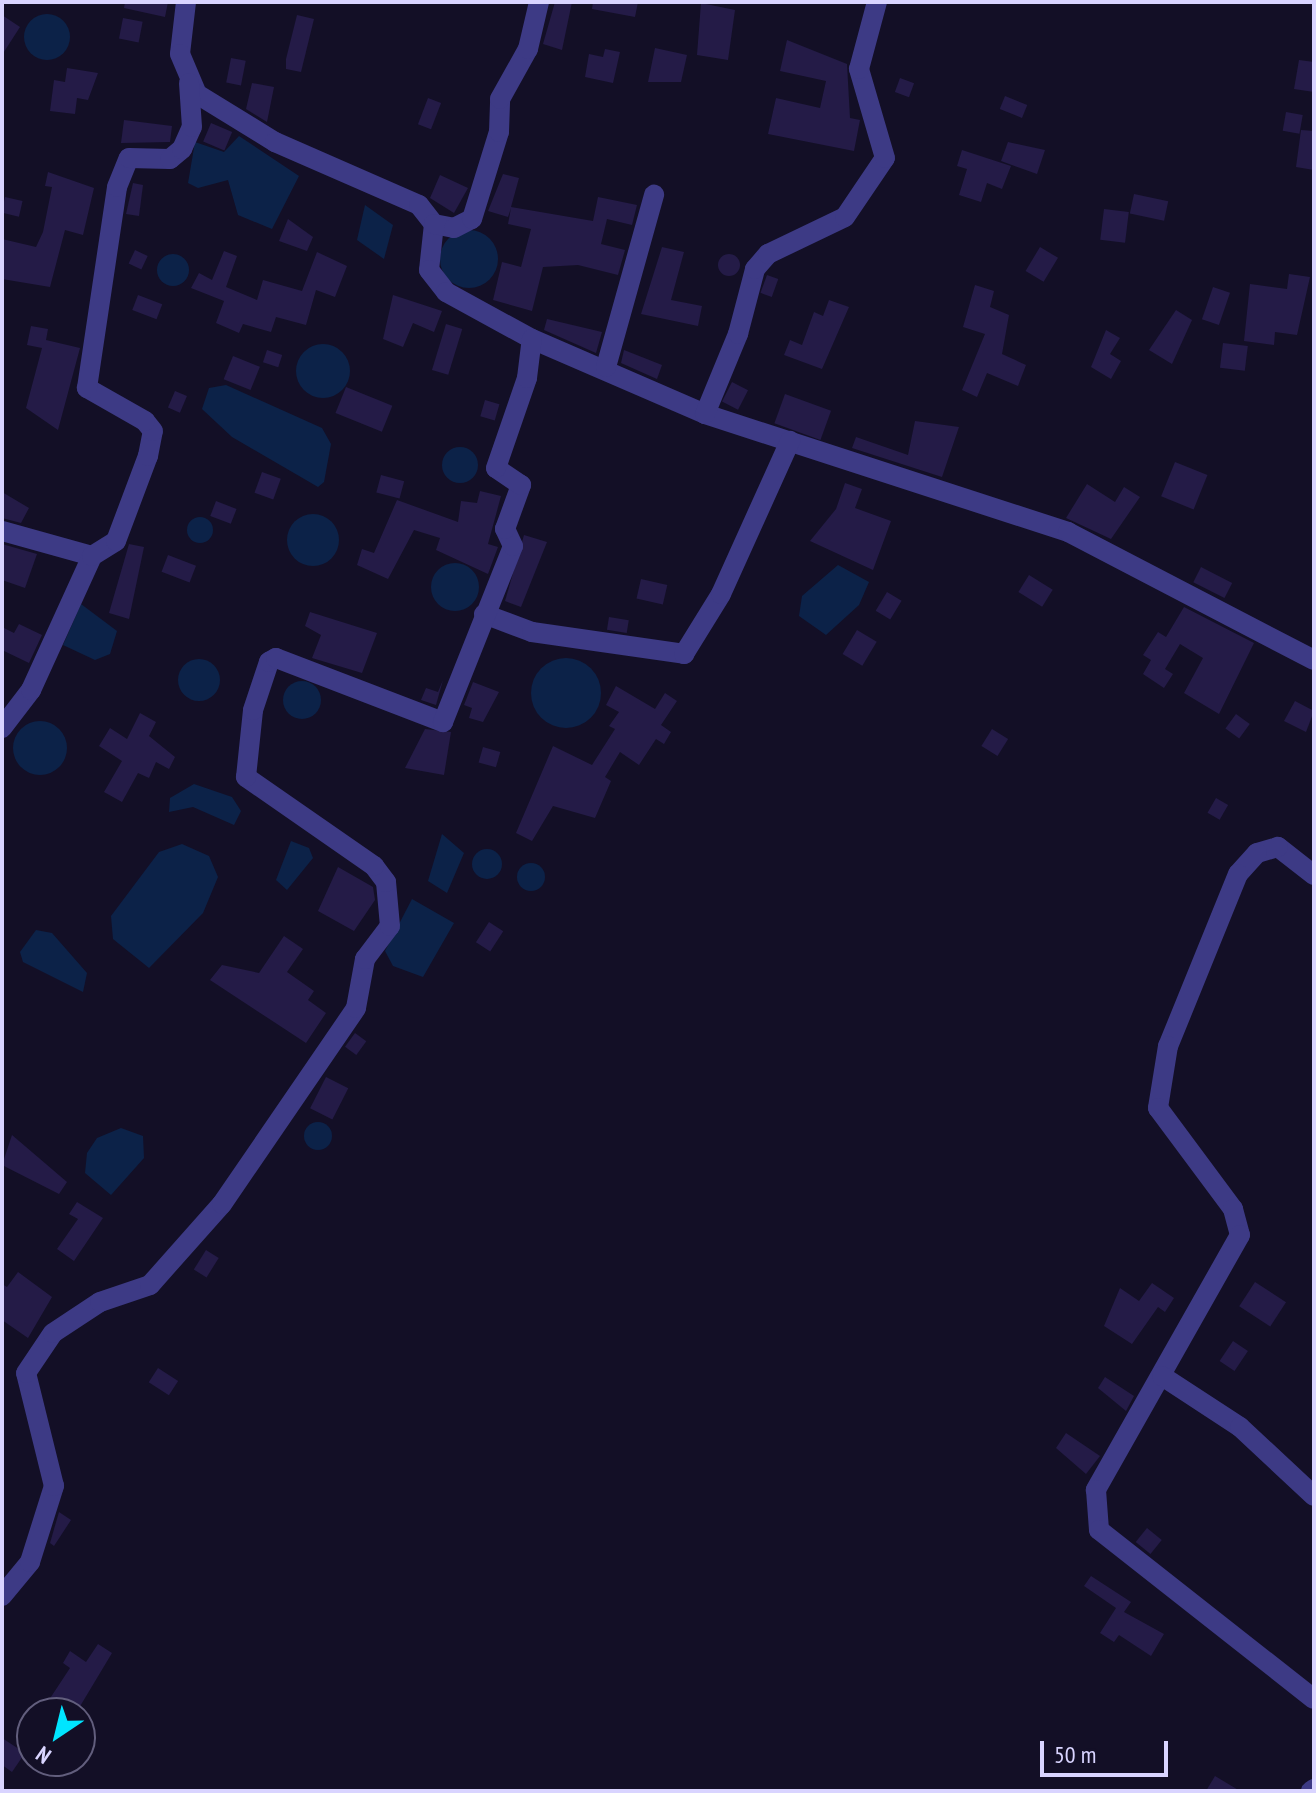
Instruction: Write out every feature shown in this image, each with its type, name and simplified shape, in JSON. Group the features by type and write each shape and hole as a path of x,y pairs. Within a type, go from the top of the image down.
{"street":[{"path":"2,728 31,690 92,556 116,541 152,442 145,421 87,388 117,187 129,158 170,159 182,149 192,127 189,83 180,54 186,2"},
{"path":"189,83 228,118 275,142 406,196 434,224 454,228 472,219 499,132 500,99 528,49 539,2"},
{"path":"705,414 755,269 768,254 845,217 885,158 859,69 877,2"},
{"path":"606,367 654,195"},
{"path":"434,224 433,280 532,339 606,367 705,414 1068,532 1314,660"},
{"path":"2,1596 30,1562 54,1486 26,1373 53,1333 100,1302 150,1285 222,1204 356,1008 365,959 390,926 386,882 374,866 246,777 253,710 269,662 372,691 440,724 513,546 505,529 521,485 496,468 532,339"},
{"path":"484,614 532,632 684,654 721,594 790,441"},
{"path":"2,531 92,556"},
{"path":"1314,875 1278,847 1257,853 1238,874 1168,1046 1158,1108 1233,1209 1240,1235 1096,1490 1099,1530 1314,1699"},
{"path":"1162,1376 1240,1427 1314,1496"}],"water":[{"path":"47,14 63,21 70,37 63,53 47,60 31,53 24,37 31,21"},
{"path":"239,136 299,176 272,229 238,215 228,180 198,188 188,183 195,142 224,152"},
{"path":"365,205 393,225 384,259 357,240"},
{"path":"469,230 490,238 498,259 490,280 469,288 448,280 440,259 448,238"},
{"path":"173,254 184,259 189,270 184,281 173,286 162,281 157,270 162,259"},
{"path":"323,344 342,352 350,371 342,390 323,398 304,390 296,371 304,352"},
{"path":"226,385 322,428 331,444 324,482 318,487 232,437 202,409 209,388"},
{"path":"460,447 473,452 478,465 473,478 460,483 447,478 442,465 447,452"},
{"path":"313,514 331,522 339,540 331,558 313,566 295,558 287,540 295,522"},
{"path":"200,517 209,521 213,530 209,539 200,543 191,539 187,530 191,521"},
{"path":"455,563 464,564 472,570 478,578 478,596 472,604 464,610 455,611 446,610 438,604 432,596 431,587 432,578 438,570 446,564"},
{"path":"838,565 869,582 859,605 826,635 799,616 802,596"},
{"path":"81,604 117,631 110,654 95,660 63,645"},
{"path":"559,658 573,658 586,663 596,673 601,693 596,713 586,723 573,728 559,728 546,723 536,713 531,700 531,686 536,673 546,663"},
{"path":"199,659 214,665 220,680 214,695 199,701 184,695 178,680 184,665"},
{"path":"302,681 315,687 321,700 315,713 302,719 289,713 283,700 289,687"},
{"path":"40,721 59,729 67,748 59,767 40,775 21,767 13,748 21,729"},
{"path":"194,784 232,797 241,811 234,825 193,807 169,812 170,798"},
{"path":"442,834 464,853 447,893 428,881"},
{"path":"291,841 309,848 313,858 287,890 276,880"},
{"path":"182,844 209,856 218,877 203,913 149,968 113,939 111,916 159,852"},
{"path":"487,849 498,853 502,864 498,875 487,879 476,875 472,864 476,853"},
{"path":"531,863 541,867 545,877 541,887 531,891 521,887 517,877 521,867"},
{"path":"412,899 454,923 423,977 393,966 385,951"},
{"path":"36,930 52,933 87,973 83,992 23,962 20,952"},
{"path":"318,1122 328,1126 332,1136 328,1146 318,1150 308,1146 304,1136 308,1126"},
{"path":"121,1128 143,1136 144,1158 111,1195 85,1173 87,1153 97,1138"}],"building":[{"path":"125,2 168,2 165,17 124,8"},
{"path":"555,2 572,2 562,50 543,44"},
{"path":"593,2 638,2 635,17 592,9"},
{"path":"701,3 735,10 728,60 697,55"},
{"path":"2,15 20,27 2,55"},
{"path":"297,15 314,19 301,72 286,69"},
{"path":"123,18 143,22 139,42 119,39"},
{"path":"787,40 847,64 850,118 860,120 854,151 768,134 776,98 820,108 826,81 780,71"},
{"path":"655,48 687,55 681,82 648,82"},
{"path":"605,49 620,52 613,83 585,77 589,54 603,57"},
{"path":"231,58 246,61 241,85 226,83"},
{"path":"1299,60 1314,62 1314,92 1294,89"},
{"path":"67,68 98,73 88,100 77,98 75,114 50,111 54,80 65,82"},
{"path":"900,78 914,83 909,97 895,92"},
{"path":"252,83 274,87 267,122 246,109"},
{"path":"1005,96 1027,105 1022,118 1000,109"},
{"path":"428,98 441,103 431,129 418,124"},
{"path":"1286,112 1303,115 1299,134 1283,131"},
{"path":"124,120 172,126 170,142 121,143"},
{"path":"211,123 232,132 224,150 203,141"},
{"path":"1301,130 1314,131 1314,170 1296,167"},
{"path":"1008,142 1045,150 1037,174 1001,161"},
{"path":"962,150 1011,166 1002,189 987,183 981,202 959,195 967,169 957,166"},
{"path":"48,172 94,188 83,235 65,230 50,287 2,279 2,239 36,247 43,232 52,187 45,186"},
{"path":"503,174 519,178 511,207 593,221 598,197 637,205 632,225 607,219 601,244 625,250 618,275 578,265 543,267 532,311 493,300 502,262 521,267 531,229 508,224 511,208 508,217 488,211"},
{"path":"440,175 468,188 454,213 430,198"},
{"path":"133,183 143,185 139,216 126,214"},
{"path":"1134,194 1168,201 1164,221 1130,214"},
{"path":"5,197 23,201 19,217 2,213"},
{"path":"1104,209 1129,212 1125,243 1100,240"},
{"path":"288,219 313,237 307,251 279,241"},
{"path":"662,247 684,252 671,300 702,306 698,326 641,314"},
{"path":"1040,247 1058,258 1044,282 1026,271"},
{"path":"135,250 148,256 141,270 129,264"},
{"path":"224,251 237,256 226,287 257,300 263,280 302,291 317,252 347,266 335,297 316,290 306,325 276,317 271,332 243,324 239,333 216,323 224,301 191,288 199,273 212,280"},
{"path":"729,254 737,257 740,265 737,273 729,276 721,273 718,265 721,257"},
{"path":"1289,274 1310,277 1297,335 1275,332 1274,345 1244,341 1250,284 1287,289"},
{"path":"767,275 778,279 772,297 761,293"},
{"path":"975,285 994,291 990,307 1009,315 1002,354 1026,365 1018,386 987,373 977,397 962,390 985,334 963,327"},
{"path":"1213,287 1230,293 1219,325 1202,319"},
{"path":"138,295 162,304 157,319 132,310"},
{"path":"393,295 442,311 434,332 413,323 403,347 383,339"},
{"path":"829,300 849,307 822,369 784,355 790,340 802,345 814,312 823,316"},
{"path":"1176,310 1192,320 1172,364 1149,350"},
{"path":"547,319 602,332 596,353 544,330"},
{"path":"446,324 462,329 448,375 432,370"},
{"path":"31,326 48,329 46,340 80,348 58,430 26,408 42,348 27,345"},
{"path":"1106,330 1120,338 1110,354 1121,361 1111,379 1091,367"},
{"path":"1223,343 1248,346 1245,371 1220,368"},
{"path":"267,350 282,355 278,367 263,362"},
{"path":"624,350 662,365 657,379 621,363"},
{"path":"233,356 260,367 251,390 224,379"},
{"path":"732,382 748,390 738,410 722,402"},
{"path":"346,387 392,406 382,432 336,413"},
{"path":"175,391 187,396 180,413 168,408"},
{"path":"785,394 831,411 820,440 774,423"},
{"path":"485,400 499,404 495,420 480,416"},
{"path":"915,421 959,427 942,477 852,448 856,437 908,455"},
{"path":"1175,462 1207,475 1194,509 1161,496"},
{"path":"262,472 281,479 273,500 254,493"},
{"path":"381,475 404,481 400,499 376,492"},
{"path":"845,483 862,489 855,508 891,521 873,570 810,541 836,509"},
{"path":"1087,484 1115,502 1124,487 1140,497 1111,539 1066,518"},
{"path":"480,491 501,496 488,544 498,547 488,574 436,550 440,538 414,530 388,579 357,565 362,549 374,553 397,500 458,522 461,501 477,503"},
{"path":"2,492 29,508 21,523 2,518"},
{"path":"216,501 237,509 231,524 210,516"},
{"path":"524,535 547,542 521,607 505,601"},
{"path":"2,544 37,554 25,588 2,580"},
{"path":"129,544 144,547 129,619 109,613"},
{"path":"168,555 196,566 190,583 162,572"},
{"path":"1201,567 1232,583 1224,598 1193,582"},
{"path":"1029,575 1053,590 1042,607 1018,592"},
{"path":"641,579 667,585 663,605 637,598"},
{"path":"887,592 902,601 890,620 876,611"},
{"path":"1184,607 1254,643 1219,714 1184,693 1203,658 1180,644 1165,669 1173,674 1164,688 1143,674 1151,660 1143,655 1158,632 1166,637"},
{"path":"310,612 377,633 362,673 312,658 321,635 305,626"},
{"path":"609,617 629,620 627,633 607,630"},
{"path":"19,624 42,635 29,663 2,650 2,627 14,633"},
{"path":"857,630 877,642 862,666 843,654"},
{"path":"443,680 436,705 421,700 426,688 438,692"},
{"path":"473,682 499,692 483,722 469,718 472,708 464,705"},
{"path":"616,686 655,709 665,693 677,701 661,725 671,732 664,744 656,739 639,765 620,752 605,777 611,781 595,818 553,806 532,841 516,833 553,746 592,765 615,729 609,726 619,712 606,705"},
{"path":"1295,701 1314,711 1306,732 1284,721"},
{"path":"140,713 156,722 149,736 175,757 169,769 156,762 149,778 138,773 122,802 104,792 122,761 99,746 110,728 127,739"},
{"path":"1236,714 1250,724 1239,739 1225,729"},
{"path":"425,729 451,732 444,775 405,768"},
{"path":"992,729 1008,739 998,756 981,746"},
{"path":"483,747 500,752 496,767 479,762"},
{"path":"1216,798 1228,805 1220,820 1208,813"},
{"path":"338,867 373,887 375,900 354,931 318,911"},
{"path":"489,922 503,931 490,951 476,942"},
{"path":"284,936 303,949 287,972 314,991 308,1000 326,1013 306,1043 210,980 222,965 259,973"},
{"path":"355,1033 366,1041 356,1055 345,1047"},
{"path":"326,1077 348,1088 332,1120 310,1108"},
{"path":"12,1135 67,1182 59,1194 2,1165"},
{"path":"77,1202 103,1218 74,1261 57,1249 78,1219 69,1214"},
{"path":"206,1250 219,1258 207,1277 194,1270"},
{"path":"18,1272 52,1297 28,1338 2,1320 2,1284 7,1287"},
{"path":"1255,1282 1286,1302 1270,1326 1239,1306"},
{"path":"1152,1283 1174,1298 1165,1312 1158,1307 1132,1344 1104,1326 1120,1288 1139,1301"},
{"path":"1233,1341 1248,1351 1235,1371 1220,1361"},
{"path":"158,1368 178,1381 169,1395 149,1382"},
{"path":"1105,1377 1134,1396 1126,1411 1098,1388"},
{"path":"1066,1433 1100,1456 1086,1474 1056,1448"},
{"path":"59,1512 71,1520 54,1546 50,1543"},
{"path":"1147,1528 1162,1540 1150,1554 1136,1542"},
{"path":"1091,1576 1131,1602 1124,1612 1164,1634 1151,1656 1119,1635 1114,1642 1100,1633 1116,1608 1084,1586"},
{"path":"98,1644 112,1653 86,1697 51,1697 70,1668 63,1663 70,1651 86,1662"},
{"path":"2,1738 16,1747 16,1766 12,1772 2,1765"},
{"path":"1215,1776 1240,1791 1206,1791"}]}
